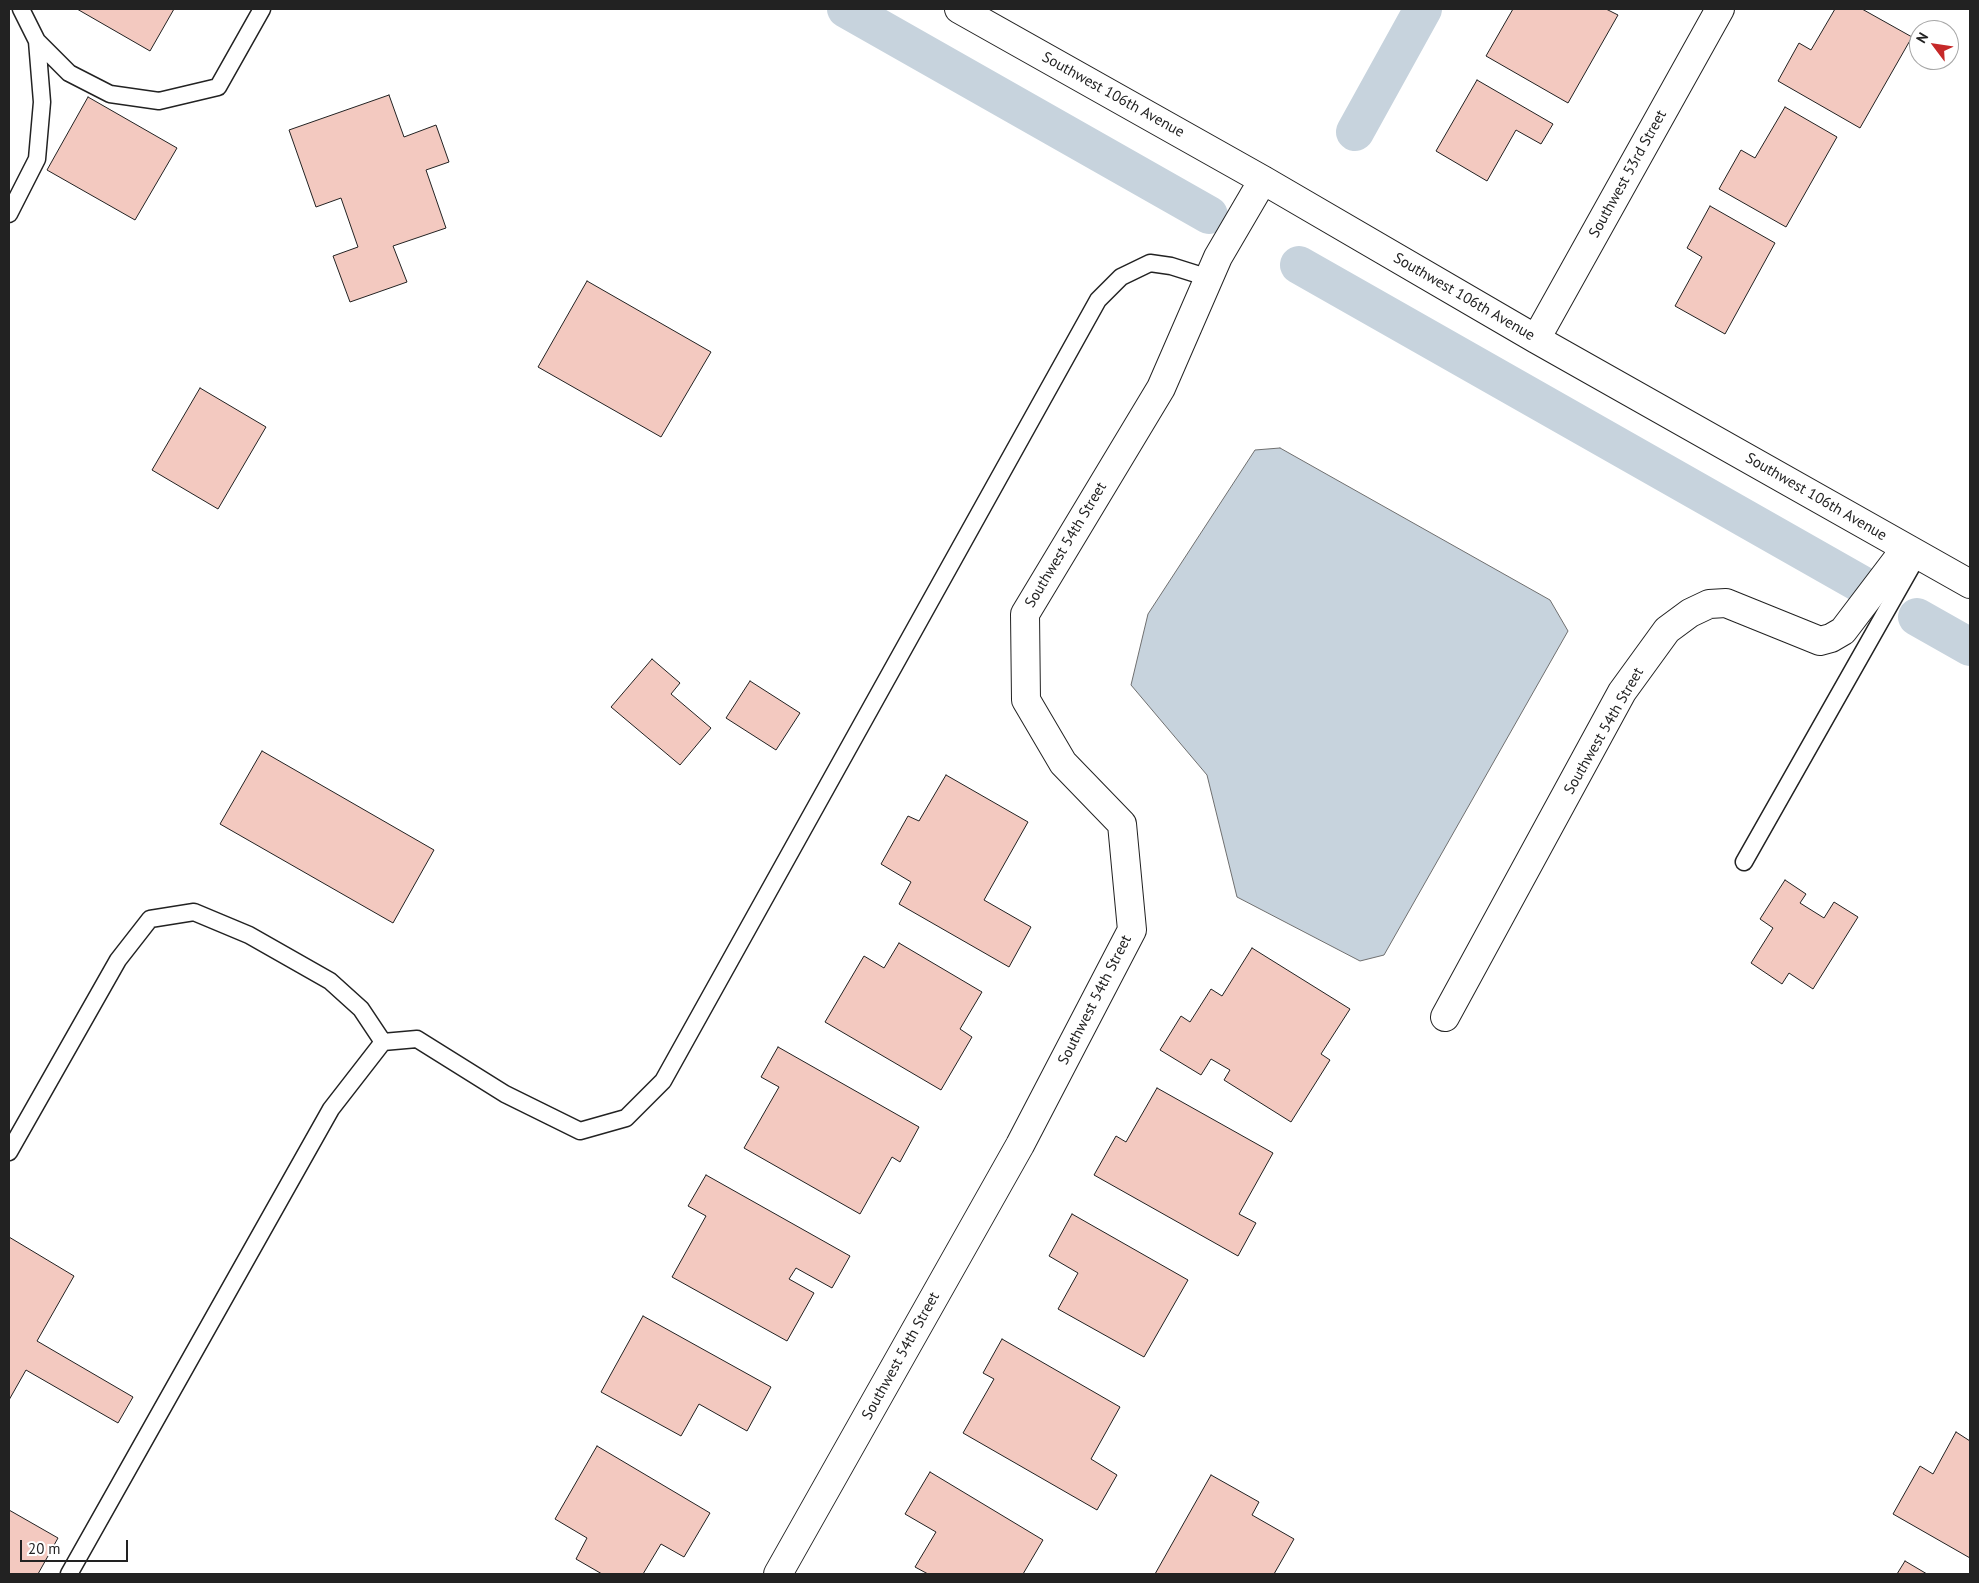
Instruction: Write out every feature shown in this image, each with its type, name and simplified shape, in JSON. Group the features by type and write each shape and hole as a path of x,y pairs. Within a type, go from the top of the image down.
{"street":[{"name":"Southwest 106th Avenue","path":"959,9 1263,180 1536,339 1970,584"},
{"name":"Southwest 53rd Street","path":"1536,339 1720,9"},
{"name":"Southwest 54th Street","path":"778,1574 1020,1145 1132,930 1122,824 1063,763 1026,700 1025,614 1161,388 1218,257 1263,180"},
{"name":"Southwest 54th Street","path":"1444,1017 1622,692 1667,630 1696,610 1709,604 1726,603 1820,641 1831,638 1843,631 1912,551"}],"lane":[{"path":"21,9 37,42 69,73 110,94 159,101 218,87 262,9"},
{"path":"9,214 37,159 42,102 37,42"},
{"path":"69,1574 331,1109 383,1042 417,1039 505,1094 580,1131 626,1118 663,1081 1098,300 1121,277 1150,264 1171,266 1209,278"},
{"path":"1744,862 1912,551"},
{"path":"9,1152 118,960 150,919 194,912 249,935 330,981 361,1009 383,1042"}],"shaded area":[{"path":"1280,448 1550,600 1568,631 1384,955 1360,961 1237,897 1207,775 1131,685 1148,614 1255,450"}],"building":[{"path":"77,9 174,9 150,51"},
{"path":"1513,9 1606,9 1618,15 1568,103 1486,56"},
{"path":"1835,9 1862,9 1909,35 1909,42 1860,128 1778,81 1799,43 1811,50"},
{"path":"1477,80 1553,124 1541,144 1516,130 1487,181 1436,151"},
{"path":"389,95 404,137 436,125 449,162 426,170 446,228 393,246 407,282 350,302 333,256 358,247 341,198 316,207 289,130"},
{"path":"88,97 177,148 135,220 47,170"},
{"path":"1785,107 1837,137 1786,227 1719,189 1741,150 1755,158"},
{"path":"1710,206 1775,243 1725,334 1675,306 1702,257 1687,248"},
{"path":"587,281 711,352 661,437 538,367"},
{"path":"200,388 266,427 218,509 152,470"},
{"path":"652,659 680,683 671,694 711,728 680,765 611,707"},
{"path":"750,681 800,713 776,750 726,718"},
{"path":"262,751 434,850 393,923 220,824"},
{"path":"946,775 1028,822 984,900 1031,927 1009,967 899,904 911,882 881,864 908,816 919,821"},
{"path":"1785,880 1806,894 1800,903 1824,918 1834,902 1858,917 1813,989 1789,973 1782,984 1751,963 1773,928 1760,919"},
{"path":"899,943 982,992 960,1029 972,1037 941,1090 825,1022 864,956 884,968"},
{"path":"1252,948 1350,1009 1321,1054 1330,1060 1291,1122 1224,1080 1230,1070 1211,1059 1201,1075 1160,1050 1181,1016 1190,1022 1211,989 1222,996"},
{"path":"778,1047 919,1127 900,1162 892,1157 860,1214 744,1148 779,1087 761,1077"},
{"path":"1157,1088 1273,1153 1239,1214 1256,1223 1238,1256 1094,1175 1116,1136 1126,1142"},
{"path":"706,1175 850,1256 832,1288 796,1268 789,1279 814,1293 787,1341 672,1277 706,1216 688,1206"},
{"path":"1072,1214 1188,1280 1144,1357 1058,1309 1078,1273 1049,1256"},
{"path":"9,1237 74,1276 37,1341 133,1397 118,1423 26,1370 9,1400"},
{"path":"643,1316 771,1387 747,1431 699,1404 681,1436 601,1392"},
{"path":"1002,1339 1120,1407 1091,1459 1117,1475 1097,1510 963,1433 994,1379 983,1373"},
{"path":"1956,1432 1970,1441 1970,1558 1893,1514 1920,1466 1933,1474"},
{"path":"597,1446 710,1513 684,1557 661,1544 643,1574 602,1574 576,1559 587,1538 555,1519"},
{"path":"930,1472 1043,1540 1023,1574 928,1574 915,1567 936,1532 905,1514"},
{"path":"1211,1475 1259,1502 1252,1515 1294,1539 1274,1574 1155,1574"},
{"path":"9,1510 58,1538 38,1574 9,1574"},
{"path":"1905,1561 1927,1574 1897,1574"}],"waterway":[{"path":"846,9 1209,215"},
{"path":"1355,132 1423,9"},
{"path":"1299,265 1866,587"},
{"path":"1917,617 1970,647"}]}
